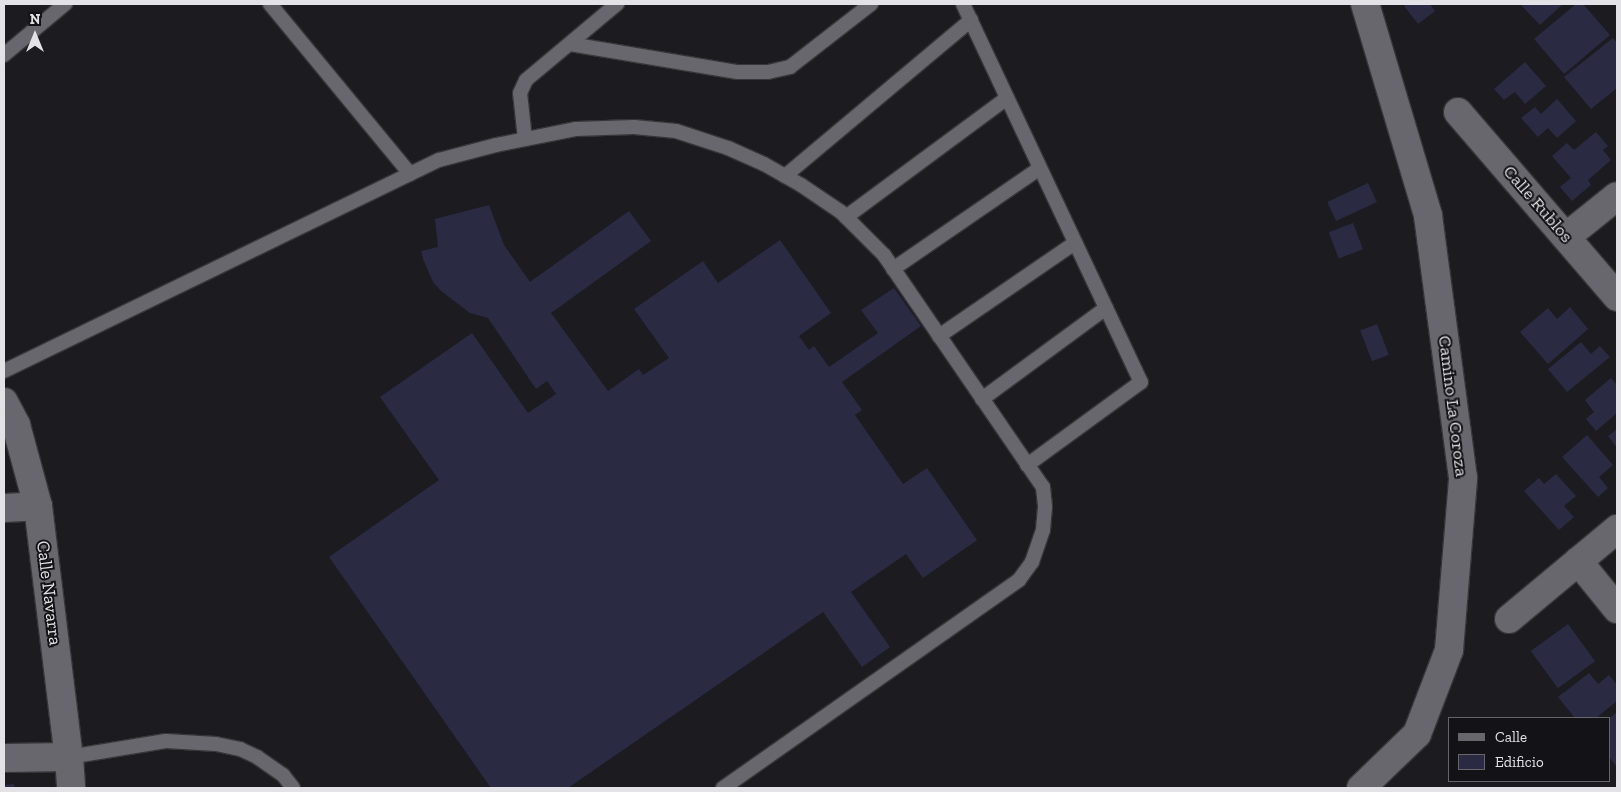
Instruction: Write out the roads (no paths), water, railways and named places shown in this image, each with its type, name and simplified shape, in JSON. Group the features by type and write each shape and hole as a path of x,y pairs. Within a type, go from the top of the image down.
{"street":[{"name":"Camino La Coroza","path":"1361,788 1417,734 1449,650 1464,478 1428,215 1365,4"},
{"name":"Calle Rublos","path":"1458,112 1617,297"},
{"path":"1566,237 1617,196"},
{"name":"Calle Navarra","path":"4,402 16,425 38,506 70,757 71,788"},
{"path":"4,508 38,506"},
{"path":"1509,619 1617,529"},
{"path":"1578,562 1617,609"},
{"path":"4,758 70,757"}],"lane":[{"path":"4,55 65,4"},
{"path":"270,4 410,174"},
{"path":"525,139 520,93 526,80 617,4"},
{"path":"570,44 729,71 768,72 790,67 871,4"},
{"path":"963,4 1141,382 1027,464"},
{"path":"785,176 970,20"},
{"path":"846,217 1007,98"},
{"path":"4,371 439,160 525,139 576,129 634,127 676,131 728,148 785,176 846,217 884,255 1027,464 1042,488 1046,507 1042,530 1032,562 1019,580 723,788"},
{"path":"893,268 1040,168"},
{"path":"939,336 1075,243"},
{"path":"982,399 1106,308"},
{"path":"70,757 166,741 216,744 240,749 257,757 283,775 293,788"}]}
